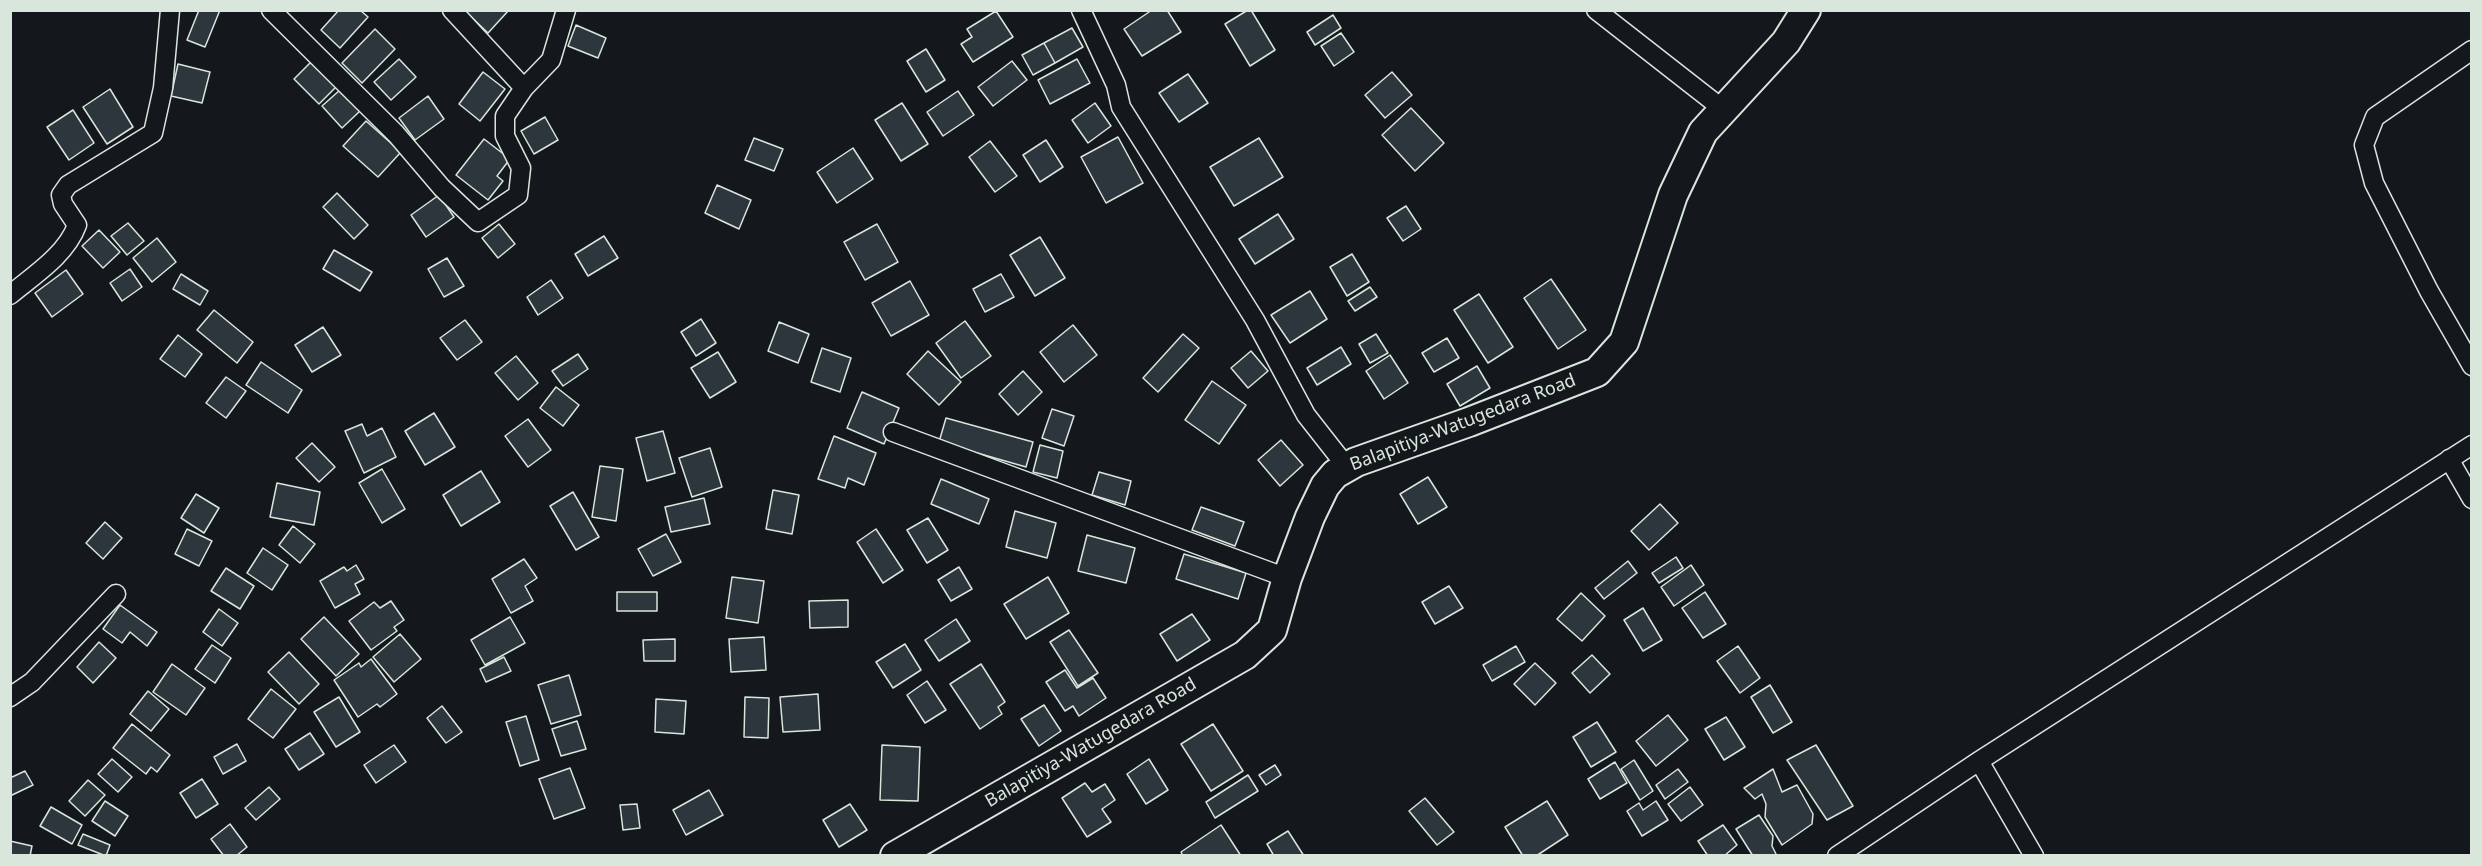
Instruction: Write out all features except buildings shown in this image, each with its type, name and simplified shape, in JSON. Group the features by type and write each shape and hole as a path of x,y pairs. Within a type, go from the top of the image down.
{"main road":[{"name":"Balapitiya-Watugedara Road","path":"895,855 1245,655 1272,630 1287,578 1310,517 1325,486 1346,466 1480,418 1597,372 1624,342 1672,195 1703,132 1786,42 1806,10"}],"street":[{"path":"10,295 43,269 72,239 77,225 63,204 60,195 68,185 153,133 164,88 170,10"},
{"path":"271,10 396,134 442,188 478,222 518,195 521,168 505,136 505,116 524,88 551,60 566,10"},
{"path":"452,10 524,88"},
{"path":"1082,10 1116,85 1122,107 1255,320 1306,415 1346,466"},
{"path":"1596,10 1724,110"},
{"path":"2472,50 2375,117 2364,145 2374,183 2429,291 2472,366"},
{"path":"893,432 1287,578"},
{"path":"1837,855 1979,761 2472,445"},
{"path":"2449,459 2472,499"},
{"path":"10,697 32,682 116,594"},
{"path":"1979,761 2034,855"}]}
